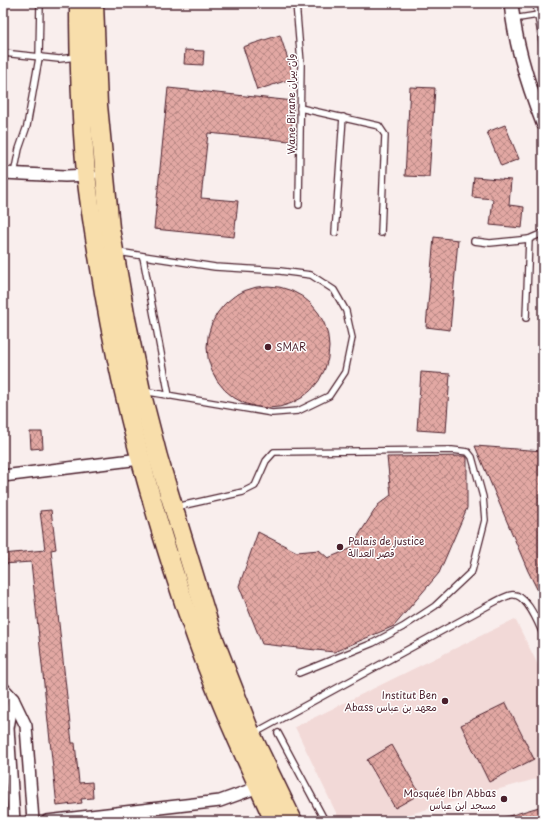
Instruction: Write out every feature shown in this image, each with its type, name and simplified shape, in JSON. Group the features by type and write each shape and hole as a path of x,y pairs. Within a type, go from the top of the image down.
{"highway":[{"path":"79,3 86,175 108,321 123,393 166,549 198,641 245,737 266,784 274,821"},
{"path":"94,3 98,105 104,174 114,251 126,319 141,391 158,457 245,737"},
{"path":"266,784 293,821"}],"street":[{"path":"511,3 512,19 526,77 542,119"},
{"path":"8,174 65,176 104,174"},
{"path":"3,476 140,459"},
{"path":"3,688 13,699 26,726 33,821"},
{"path":"13,699 6,714 14,821"},
{"path":"47,821 220,802 266,784"}],"lane":[{"path":"8,174 26,126 39,58 40,3"},
{"name":"Wane Birane وان بيران","path":"296,3 301,63 299,205"},
{"path":"536,3 543,47"},
{"path":"512,19 538,15"},
{"path":"3,53 39,58 59,59 80,57"},
{"path":"300,108 379,126 385,135 381,233"},
{"path":"336,233 343,117"},
{"path":"474,241 490,243 529,239 543,233"},
{"path":"526,318 529,239"},
{"path":"114,251 143,257 215,267 280,271 311,275 334,290 346,311 352,338 345,372 329,396 298,411 272,413 141,391"},
{"path":"143,257 169,396"},
{"path":"174,507 243,492 255,486 266,461 274,452 452,450 468,452 472,457 483,497 485,520 472,571 435,606 403,627 373,643 299,673"},
{"path":"245,737 511,594 520,596 526,602 543,634"},
{"path":"278,733 325,821"}],"shaded area":[{"path":"531,3 543,3 543,58 542,56"},
{"name":"Institut Ben Abass معهد بن عباس","path":"515,619 543,675 543,777 385,821 340,821 295,727"}],"building":[{"path":"280,35 294,78 257,90 243,47"},
{"path":"185,50 204,51 203,65 184,64"},
{"path":"410,87 435,88 429,177 405,176"},
{"path":"168,88 294,101 290,141 208,133 201,198 238,201 234,237 154,229"},
{"path":"505,125 519,159 501,166 487,132"},
{"path":"474,177 511,180 509,205 524,207 522,228 490,225 493,199 472,197"},
{"path":"434,237 458,240 450,330 426,327"},
{"name":"SMAR","path":"268,286 280,287 291,291 302,296 311,304 319,313 324,324 328,335 328,359 324,370 319,381 311,390 302,398 291,403 280,407 268,408 256,407 245,403 234,398 225,390 217,381 212,370 208,359 207,347 208,335 212,324 217,313 225,304 234,296 245,291 256,287"},
{"path":"421,372 450,374 446,432 417,430"},
{"path":"30,432 42,432 43,448 31,449"},
{"path":"475,446 543,451 543,601 528,571"},
{"path":"466,456 467,508 439,573 394,626 334,652 262,644 239,586 258,532 297,552 319,550 328,558 350,549 378,505 391,495 387,457"},
{"path":"51,510 56,549 51,550 72,743 75,743 79,783 92,782 93,798 81,799 82,803 57,806 31,562 3,564 3,554 45,550 40,511"},
{"path":"506,703 534,759 489,782 461,725"},
{"path":"392,745 420,794 395,808 367,760"},
{"path":"539,807 543,821 502,821 502,818"}],"place":[{"name":"SMAR","path":"268,347"},
{"name":"Palais de justice قصر العدالة","path":"340,547"},
{"name":"Institut Ben Abass معهد بن عباس","path":"445,701"},
{"name":"Mosquée Ibn Abbas مسجد ابن عباس","path":"504,799"}]}
